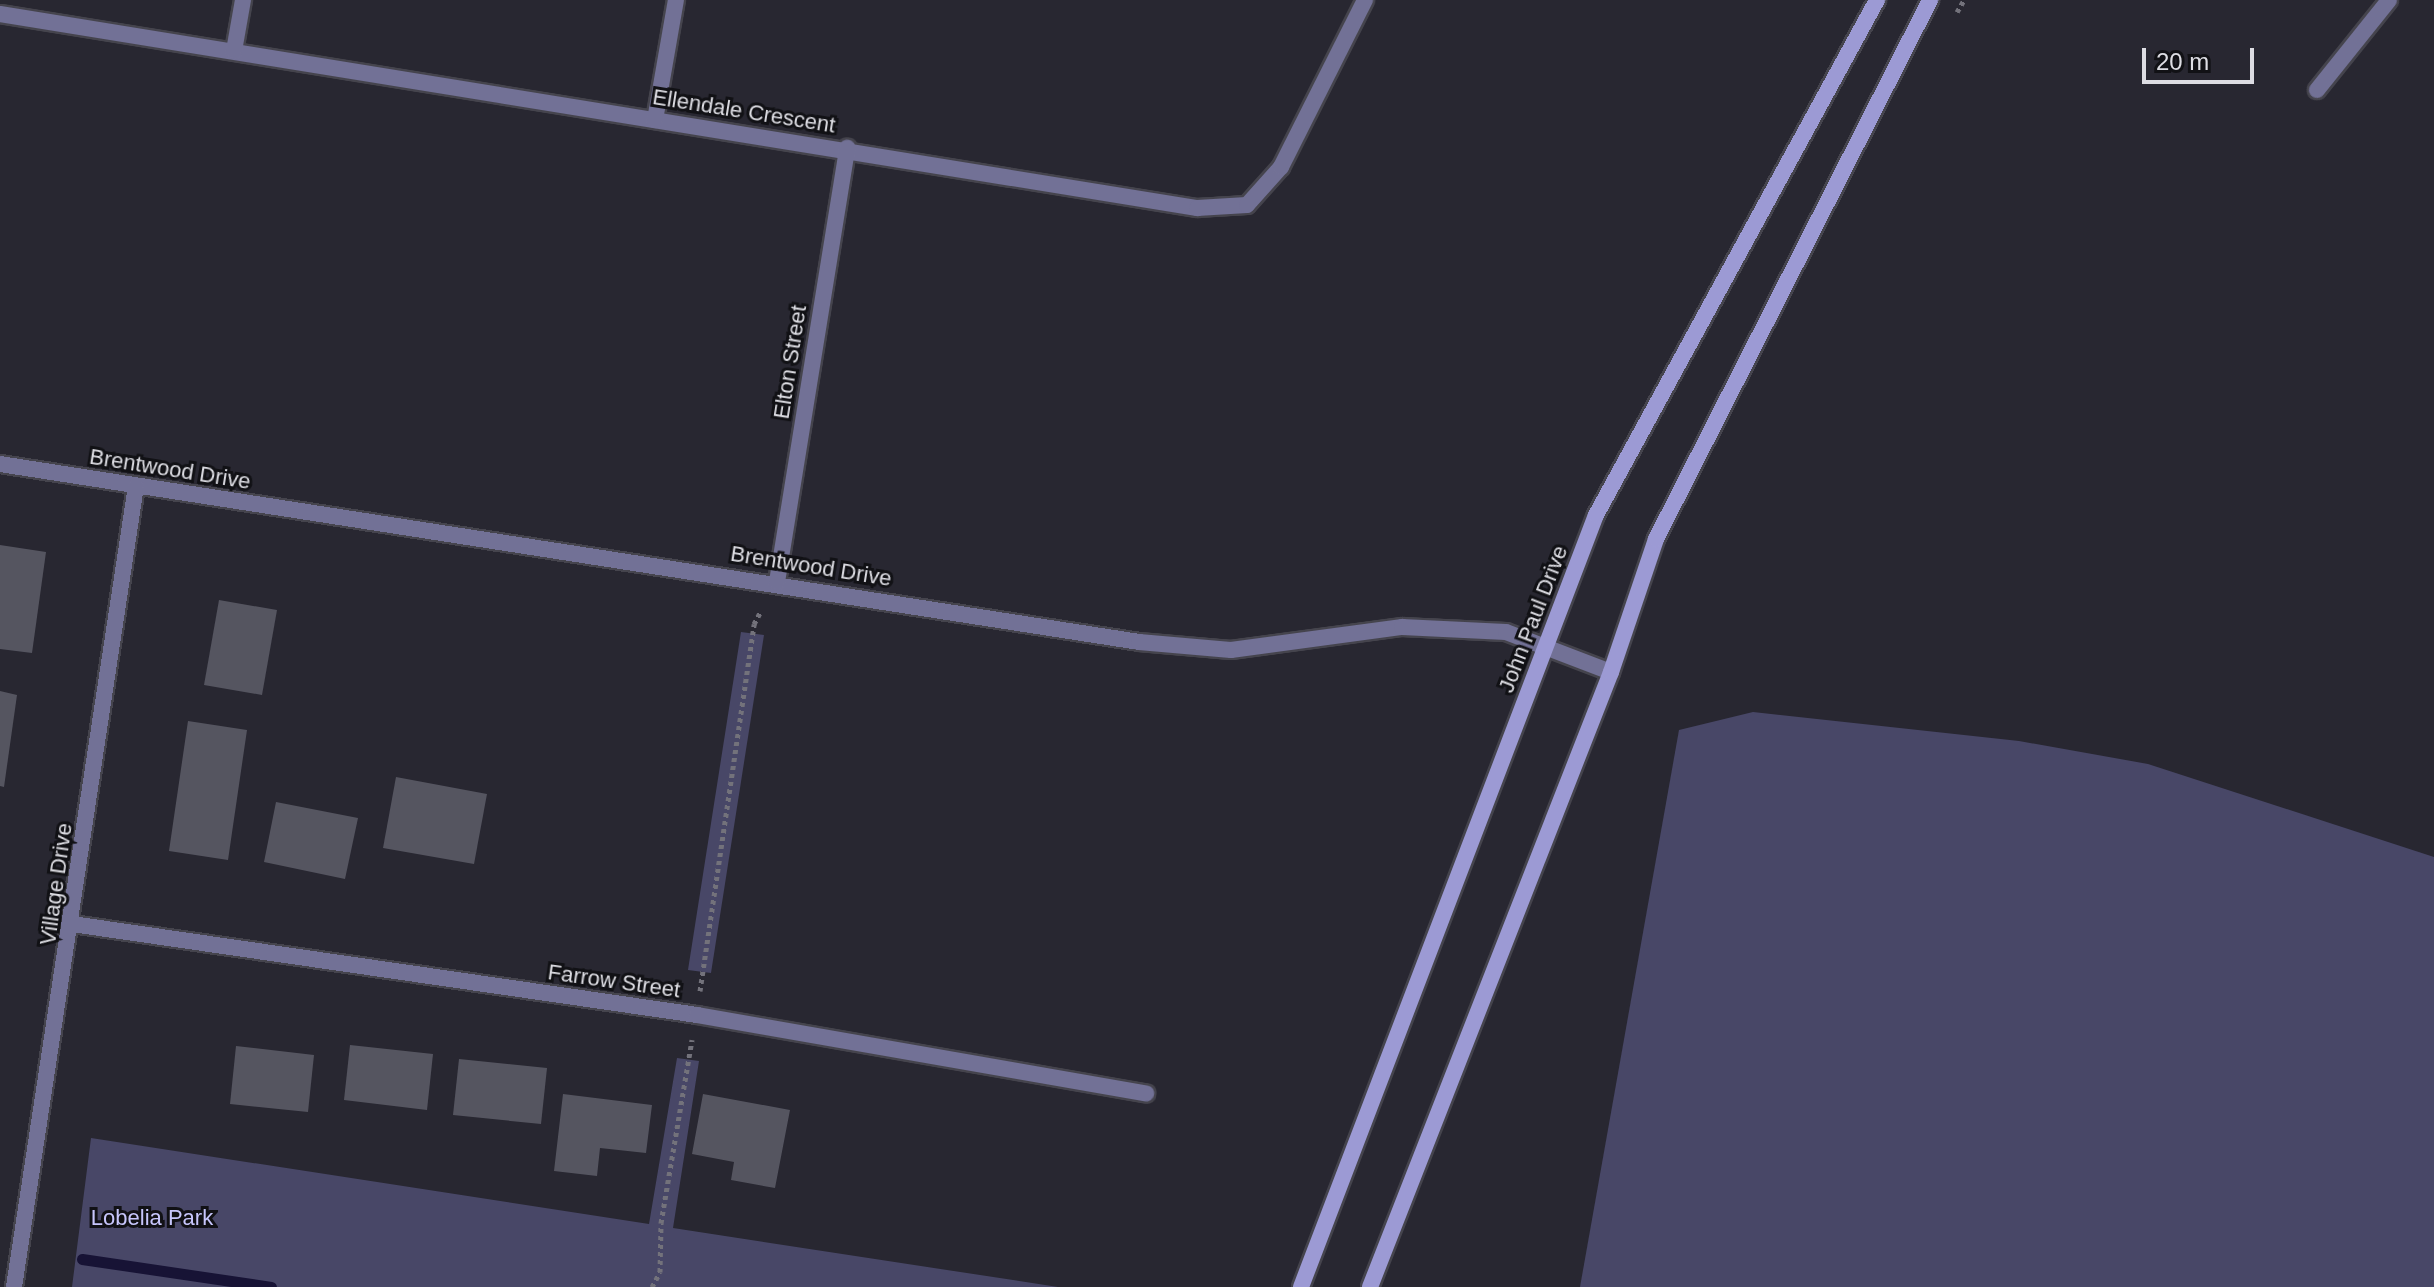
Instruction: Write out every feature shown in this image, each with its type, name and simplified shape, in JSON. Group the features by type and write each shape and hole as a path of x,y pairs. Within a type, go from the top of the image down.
{"street":[{"path":"234,51 243,0"},
{"path":"655,120 676,0"},
{"name":"Ellendale Crescent","path":"0,14 847,148 1197,208 1247,205 1281,167 1365,0"},
{"name":"John Paul Drive","path":"1301,1287 1596,515 1877,0"},
{"path":"1370,1287 1611,672 1656,539 1930,0"},
{"path":"2317,90 2389,0"},
{"name":"Elton Street","path":"777,582 847,148"},
{"name":"Brentwood Drive","path":"0,464 777,582 1139,642 1231,650 1402,627 1506,632 1611,672"},
{"name":"Village Drive","path":"14,1287 72,924 136,486"},
{"name":"Farrow Street","path":"72,924 697,1015 1146,1093"}],"path":[{"path":"1956,14 1964,0"},
{"path":"652,1287 660,1272 661,1223 697,1015 754,624 777,582"}],"green space":[{"path":"741,632 764,635 711,973 688,970"},
{"path":"1753,712 2019,741 2148,764 2434,857 2434,1287 1580,1287 1679,730"},
{"name":"Lobelia Park","path":"677,1058 699,1061 673,1228 1058,1287 72,1287 91,1138 649,1224"}],"building":[{"path":"0,545 46,552 32,653 0,649"},
{"path":"219,600 277,610 262,695 204,685"},
{"path":"0,691 17,695 4,787 0,786"},
{"path":"188,721 247,730 228,860 169,851"},
{"path":"396,777 487,794 474,864 383,848"},
{"path":"276,802 358,818 345,879 264,862"},
{"path":"350,1045 433,1054 427,1110 344,1100"},
{"path":"236,1046 314,1055 308,1112 230,1104"},
{"path":"459,1059 547,1068 541,1124 453,1115"},
{"path":"563,1094 652,1105 646,1153 600,1148 597,1176 554,1171"},
{"path":"703,1094 790,1110 775,1188 731,1180 734,1162 692,1154"}],"waterway":[{"path":"82,1259 271,1287"}]}
